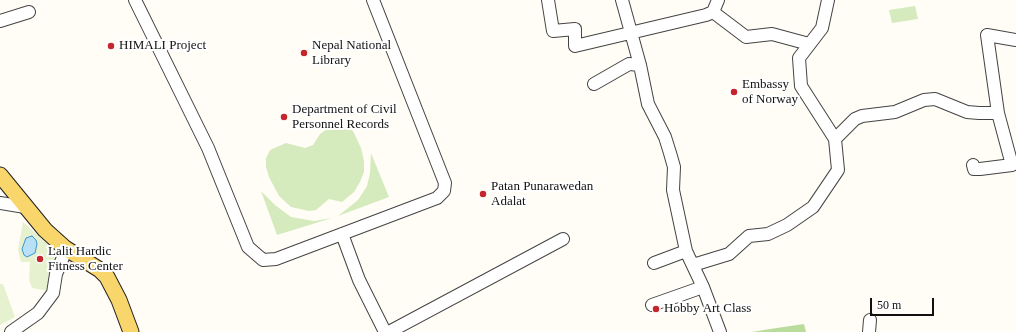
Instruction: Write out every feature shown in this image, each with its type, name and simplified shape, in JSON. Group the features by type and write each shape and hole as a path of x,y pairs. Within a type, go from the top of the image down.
{"main road":[{"path":"0,175 45,230 69,251 100,270 107,277 119,300 131,332"}],"street":[{"path":"136,0 208,148 248,247 263,260 276,259 342,234 436,198 444,191 445,182 373,0"},
{"path":"548,0 553,31 575,29 575,46 631,32 688,21 712,12 718,0"},
{"path":"622,0 640,65 648,104 665,138 674,167 673,190 686,251 703,287 720,332"},
{"path":"693,265 729,254 749,236 768,234 787,225 813,207 838,170 835,139 801,86 799,58 822,28 828,0"},
{"path":"0,21 29,12"},
{"path":"712,12 746,37 772,34 809,44"},
{"path":"973,165 974,168 980,169 1012,165 998,113 988,35 1016,40"},
{"path":"594,84 629,64 640,65"},
{"path":"835,139 855,119 862,116 895,112 924,100 935,99 955,105 967,112 979,114 998,113"},
{"path":"0,203 25,207"},
{"path":"342,234 366,298 385,332"},
{"path":"389,332 563,239"},
{"path":"11,332 38,313 53,293 56,274 64,255 69,251"},
{"path":"654,262 686,251"},
{"path":"652,305 703,287"},
{"path":"869,332 870,320"}],"green space":[{"path":"915,6 918,19 892,23 889,10"},
{"path":"341,124 353,131 361,148 364,161 364,172 354,192 342,202 329,199 316,210 309,211 291,207 279,196 269,177 266,167 266,158 270,150 286,143 305,148 313,145 320,134 327,129"},
{"path":"371,153 389,197 338,216 358,200 367,186 370,173"},
{"path":"261,191 275,205 291,217 314,221 332,218 277,235"},
{"name":"Lalit Hardic Fitness Center","path":"23,222 61,256 49,291 32,288 29,280 30,262 21,262 18,250"},
{"path":"0,284 3,284 15,317 0,325"},
{"path":"804,324 806,332 752,332 770,329"}],"water":[{"path":"32,236 36,240 37,244 35,253 27,257 24,255 22,249 26,238"}],"place":[{"name":"HIMALI Project","path":"111,46"},
{"name":"Nepal National Library","path":"304,53"},
{"name":"Embassy of Norway","path":"734,92"},
{"name":"Department of Civil Personnel Records","path":"284,117"},
{"name":"Patan Punarawedan Adalat","path":"483,194"},
{"name":"Lalit Hardic Fitness Center","path":"40,259"},
{"name":"Hobby Art Class","path":"656,309"}]}
